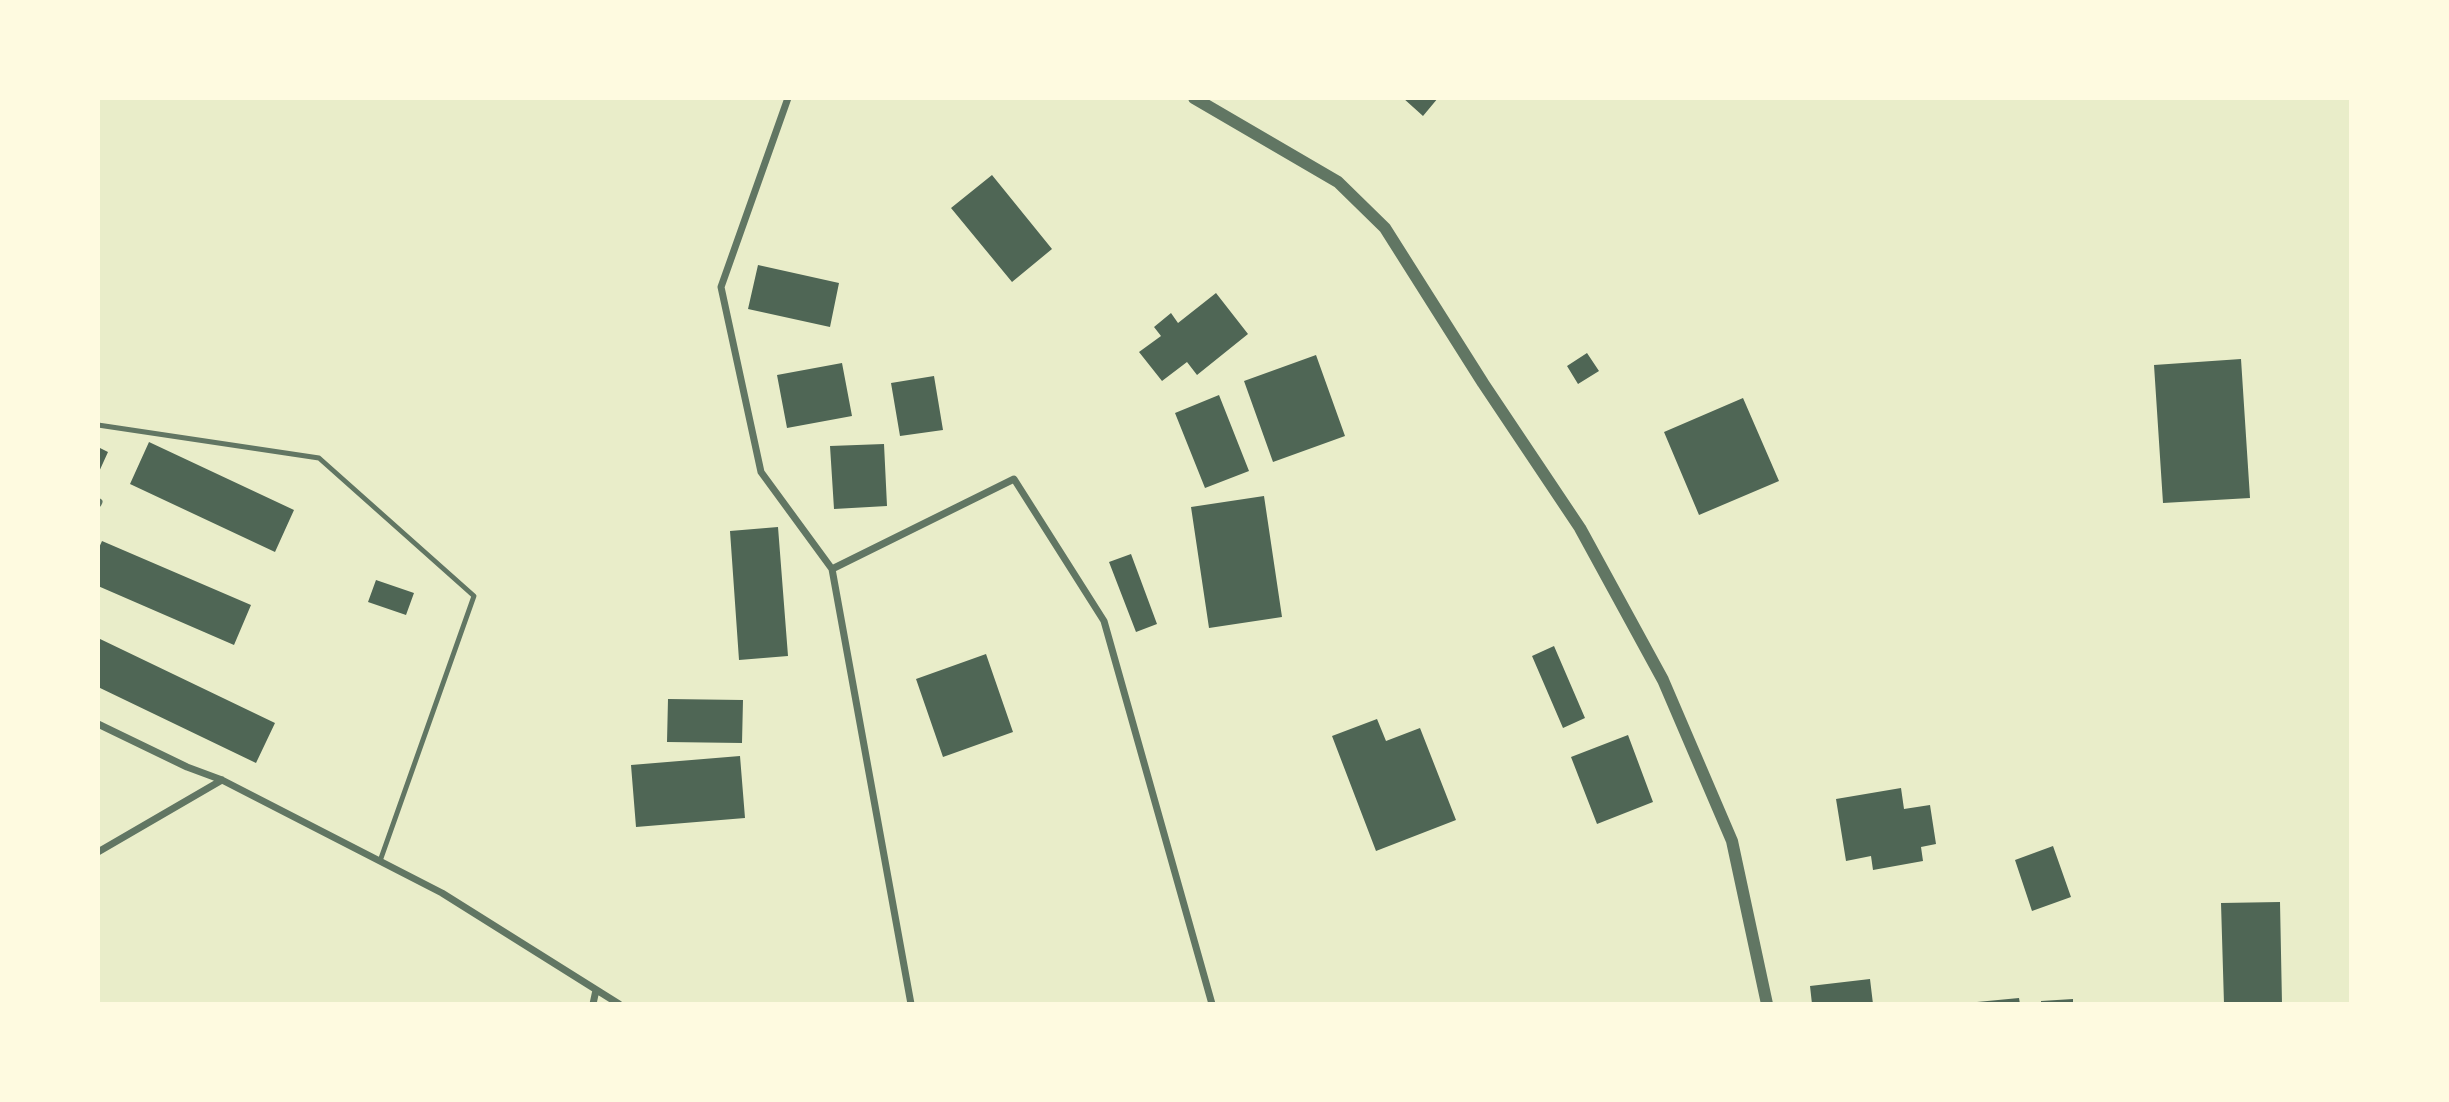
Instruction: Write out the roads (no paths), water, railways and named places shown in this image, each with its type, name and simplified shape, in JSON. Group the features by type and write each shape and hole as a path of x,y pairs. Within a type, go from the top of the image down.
{"street":[{"path":"788,98 721,287 761,472 832,569 911,1004"},
{"path":"1194,98 1338,182 1385,228 1483,383 1580,528 1663,680 1732,842 1767,1004"},
{"path":"832,569 1014,479 1104,621 1212,1004"},
{"path":"98,724 187,767 222,779 442,893 619,1004"},
{"path":"98,852 222,779"},
{"path":"593,1004 596,990"}],"lane":[{"path":"98,425 319,458 474,596 380,861"}]}
